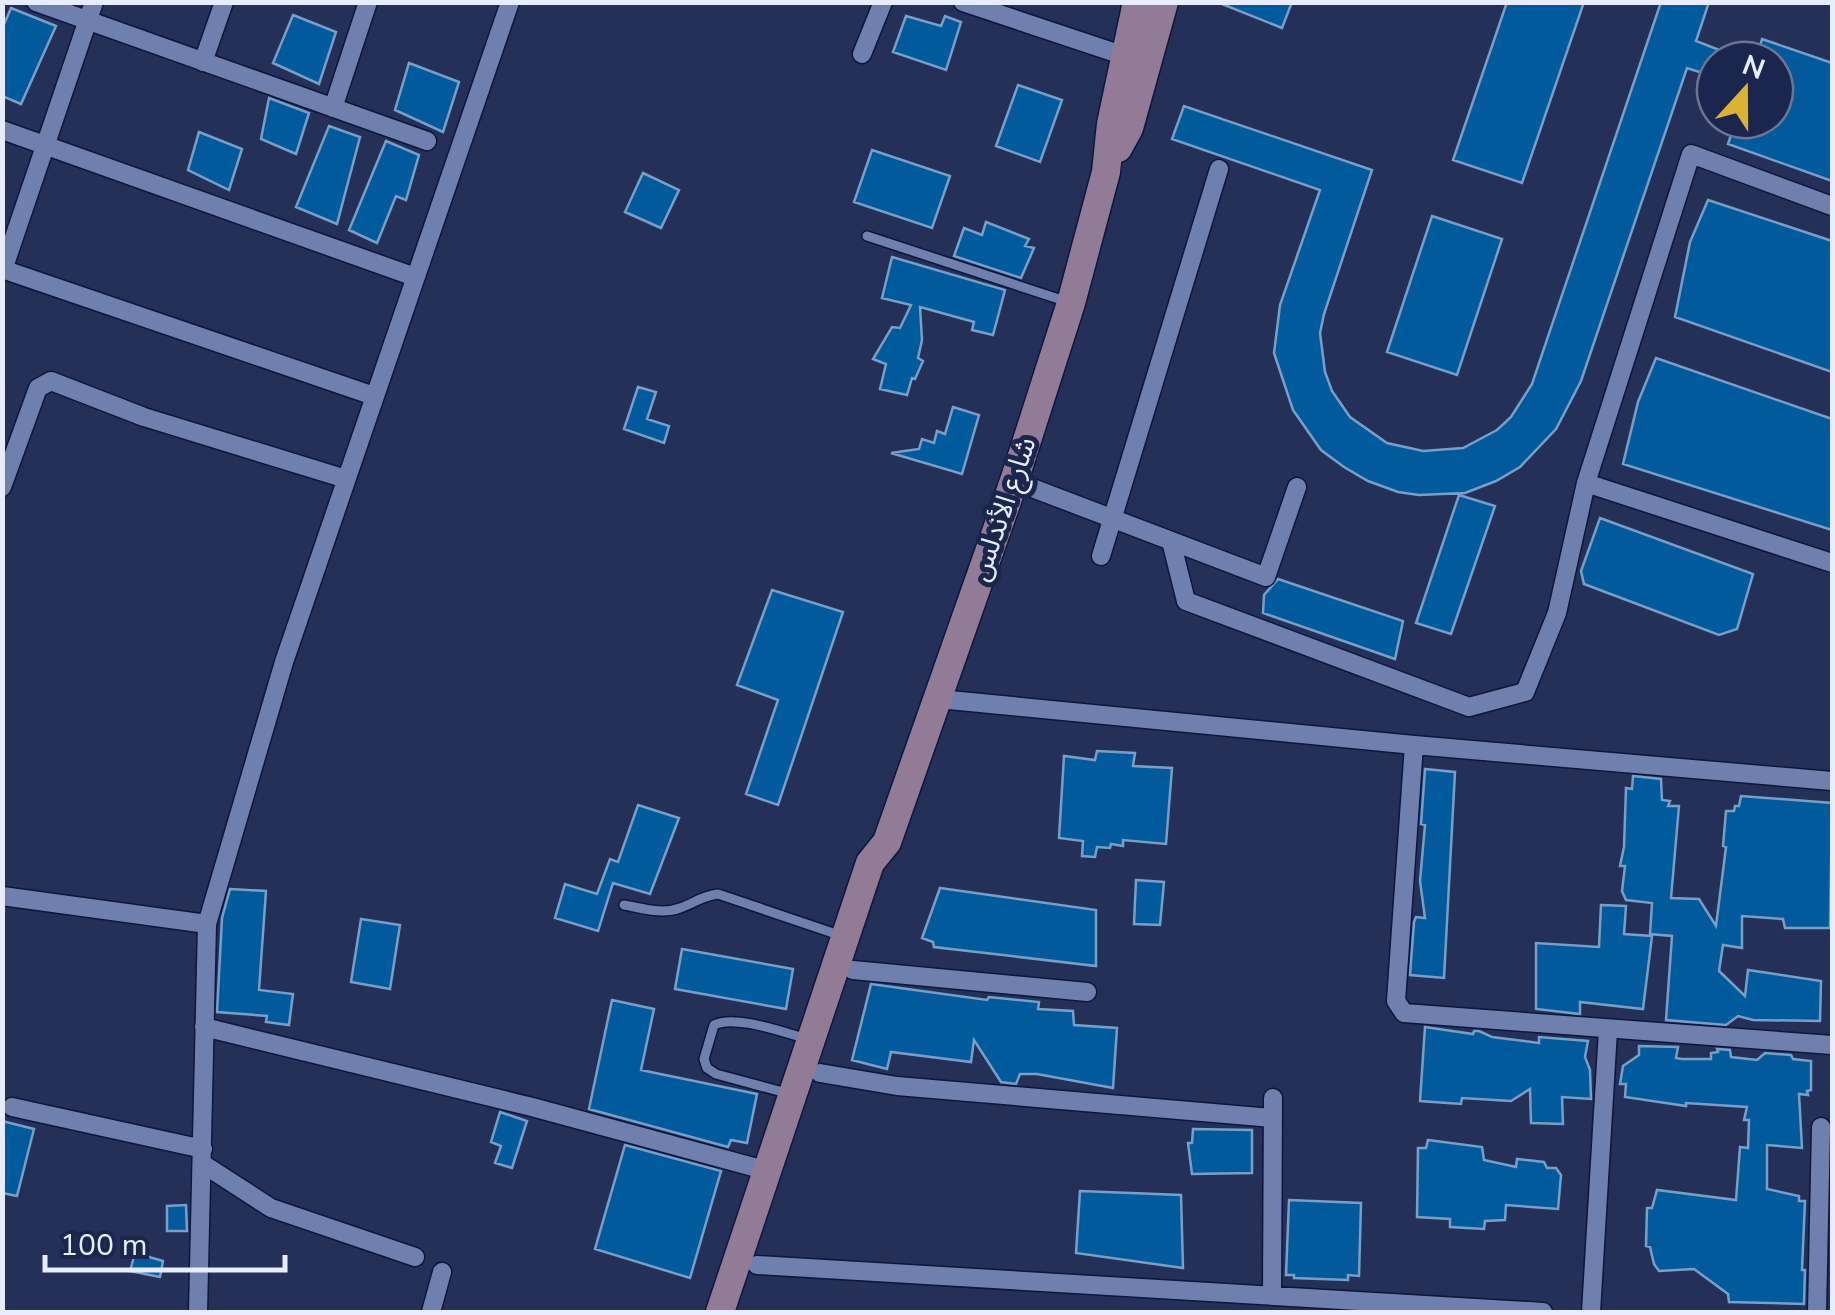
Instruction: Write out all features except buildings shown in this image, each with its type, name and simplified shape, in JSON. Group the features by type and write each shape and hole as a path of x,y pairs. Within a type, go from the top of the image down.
{"main road":[{"name":"شارع الأندلس","path":"740,1312 888,869 888,842 1014,481 1071,302 1106,172 1111,124 1137,2"},
{"name":"شارع الأندلس","path":"1106,172 1129,128 1164,2"},
{"name":"شارع الأندلس","path":"720,1312 870,863 888,842"}],"street":[{"path":"36,2 427,142"},
{"path":"94,2 3,269 374,396"},
{"path":"202,62 224,2"},
{"path":"332,108 368,2"},
{"path":"198,1312 207,924 284,662 510,2"},
{"path":"862,54 883,2"},
{"path":"963,2 1126,56"},
{"path":"2,130 415,277"},
{"path":"1171,541 1186,601 1469,707 1524,692 1557,613 1586,483 1691,154 1832,206"},
{"path":"1102,556 1220,169"},
{"path":"2,487 38,388 51,382 144,418 346,479"},
{"path":"1014,481 1266,577 1297,487"},
{"path":"1586,483 1832,563"},
{"path":"938,699 1832,781"},
{"path":"1414,745 1398,1008 1411,1015 1832,1045"},
{"path":"2,896 207,924"},
{"path":"853,970 1087,992"},
{"path":"204,1027 532,1107 768,1171"},
{"path":"1590,1312 1608,1030"},
{"path":"820,1073 897,1086 1273,1118"},
{"path":"1272,1296 1274,1098"},
{"path":"12,1106 203,1156 271,1208 416,1257"},
{"path":"1817,1312 1822,1127"},
{"path":"757,1265 1543,1312"},
{"path":"430,1312 442,1272"}],"lane":[{"path":"866,236 1071,302"},
{"path":"624,905 666,912 684,907 700,896 718,894 845,937"},
{"path":"793,1095 716,1074 707,1068 704,1059 714,1025 730,1020 810,1039"}]}
